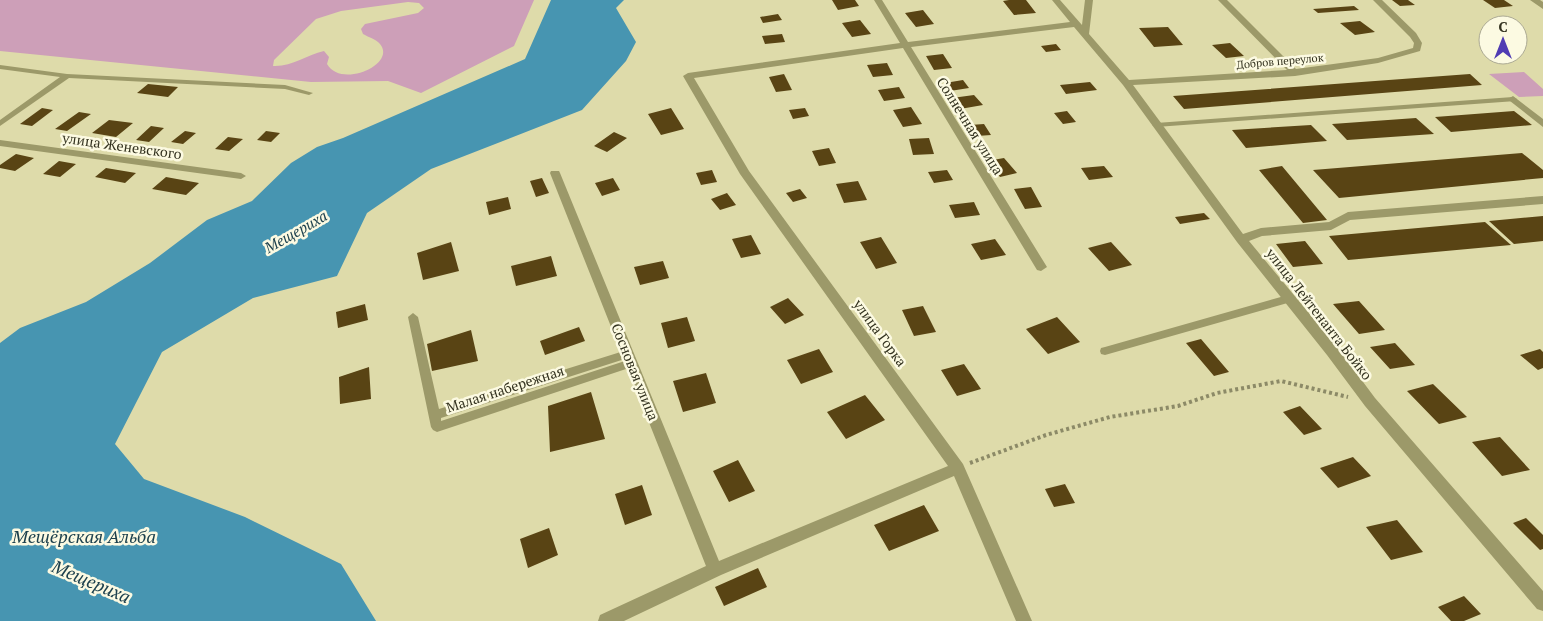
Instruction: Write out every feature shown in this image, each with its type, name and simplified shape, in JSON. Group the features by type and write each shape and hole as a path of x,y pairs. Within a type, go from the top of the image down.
{"street":[{"name":"Солнечная улица","path":"878,0 1041,266"},
{"name":"улица Лейтенанта Бойко","path":"1056,0 1126,83 1241,239 1370,402 1543,603"},
{"path":"1084,34 1088,0"},
{"path":"1222,0 1295,73"},
{"name":"Добров переулок","path":"1126,83 1295,73 1401,56 1418,49 1418,42 1413,35 1377,0"},
{"path":"1534,0 1543,6"},
{"path":"904,45 1075,24"},
{"name":"улица Горка","path":"904,45 688,76 744,172 958,468 1024,621"},
{"path":"1514,99 1543,124"},
{"name":"улица Женевского","path":"0,142 241,176"},
{"name":"Сосновая улица","path":"555,174 714,570"},
{"path":"1241,239 1261,232 1330,226 1348,216 1543,200"},
{"path":"606,621 714,570 958,468"}],"lane":[{"path":"0,67 67,76 285,87 308,93"},
{"path":"0,124 67,76"},
{"path":"1156,125 1514,99"},
{"path":"1106,351 1288,299"},
{"name":"Малая набережная","path":"413,317 437,427 629,359"}],"path":[{"path":"958,468 1046,435 1110,417 1178,406 1217,393 1281,381 1370,402"}],"shaded area":[{"path":"0,0 534,0 514,46 421,93 388,81 311,82 0,51","holes":["408,2 419,3 424,8 418,13 365,24 361,29 363,34 380,44 383,52 381,59 365,71 354,74 334,71 327,64 329,57 324,51 293,63 273,66 274,60 316,19 341,11"]},
{"path":"1524,72 1543,89 1543,96 1519,97 1489,74"}],"water":[{"name":"Мещёрская Альба","path":"551,0 624,0 616,8 636,42 626,61 582,110 431,169 367,213 337,276 253,298 162,352 115,444 144,479 245,517 341,564 376,621 0,621 0,343 20,328 86,302 150,263 207,220 252,201 291,163 317,147 343,138 525,59"}],"building":[{"path":"832,0 855,0 859,6 838,10"},
{"path":"1026,0 1036,13 1014,15 1003,1"},
{"path":"1392,0 1408,0 1415,5 1400,6"},
{"path":"1483,0 1504,0 1513,6 1495,8"},
{"path":"1354,6 1359,10 1318,13 1313,9"},
{"path":"923,10 934,24 916,27 905,13"},
{"path":"778,14 782,20 763,23 760,17"},
{"path":"860,20 871,34 852,37 842,23"},
{"path":"1360,21 1375,32 1355,35 1340,23"},
{"path":"1168,27 1183,45 1154,47 1139,28"},
{"path":"782,34 785,42 765,44 762,36"},
{"path":"1230,43 1244,56 1226,58 1212,45"},
{"path":"1056,44 1061,50 1046,52 1041,46"},
{"path":"943,54 952,68 934,70 926,56"},
{"path":"887,63 893,75 873,77 867,65"},
{"path":"784,74 792,90 776,92 769,77"},
{"path":"1470,74 1482,85 1184,109 1173,96"},
{"path":"963,80 969,88 950,91 945,83"},
{"path":"1090,82 1097,90 1066,94 1060,85"},
{"path":"148,84 178,87 168,97 137,93"},
{"path":"899,87 905,98 884,101 878,90"},
{"path":"974,95 983,105 960,109 952,98"},
{"path":"911,107 922,124 903,127 893,110"},
{"path":"42,108 53,110 32,126 20,124"},
{"path":"671,108 684,129 661,135 648,114"},
{"path":"805,108 809,116 793,119 789,110"},
{"path":"1067,111 1076,122 1063,124 1054,113"},
{"path":"1514,111 1532,125 1451,132 1435,117"},
{"path":"79,112 91,114 67,131 55,129"},
{"path":"1416,118 1434,134 1347,140 1332,124"},
{"path":"109,120 133,123 116,137 92,133"},
{"path":"984,124 991,135 977,136 970,125"},
{"path":"1311,125 1327,141 1246,148 1232,130"},
{"path":"151,126 164,128 149,142 136,140"},
{"path":"185,131 196,133 183,144 171,142"},
{"path":"266,131 280,133 271,142 257,140"},
{"path":"614,132 627,138 607,152 594,146"},
{"path":"228,137 243,139 229,151 215,149"},
{"path":"929,138 934,154 913,155 909,139"},
{"path":"829,148 836,163 819,166 812,151"},
{"path":"1522,153 1543,170 1543,178 1339,198 1313,170"},
{"path":"16,154 34,158 15,171 0,168 0,165"},
{"path":"1004,158 1017,173 1000,177 987,161"},
{"path":"59,161 76,164 60,177 43,174"},
{"path":"1104,166 1113,177 1089,180 1081,168"},
{"path":"1282,166 1327,220 1303,223 1259,170"},
{"path":"106,168 136,173 125,183 95,177"},
{"path":"712,170 717,182 701,185 696,173"},
{"path":"947,170 953,180 934,183 928,172"},
{"path":"166,177 199,183 186,195 152,189"},
{"path":"542,178 549,193 536,197 530,181"},
{"path":"613,178 620,190 602,196 595,183"},
{"path":"858,181 867,200 844,203 836,184"},
{"path":"1031,187 1042,207 1025,209 1014,189"},
{"path":"800,189 807,198 793,202 786,193"},
{"path":"727,193 736,205 720,210 711,199"},
{"path":"508,197 511,209 489,215 486,202"},
{"path":"974,202 980,215 955,218 949,205"},
{"path":"1204,213 1210,219 1180,224 1175,217"},
{"path":"1543,216 1543,241 1514,244 1489,221"},
{"path":"1485,222 1511,245 1348,260 1329,236"},
{"path":"751,235 761,254 741,258 732,239"},
{"path":"881,237 897,263 876,269 860,242"},
{"path":"995,239 1006,255 981,260 971,244"},
{"path":"1305,241 1323,264 1293,267 1276,244"},
{"path":"451,242 459,271 423,280 417,253"},
{"path":"1111,242 1132,265 1109,271 1088,248"},
{"path":"551,256 557,276 516,286 511,266"},
{"path":"663,261 669,278 640,285 634,267"},
{"path":"788,298 804,315 785,324 770,307"},
{"path":"1359,301 1385,330 1359,334 1333,304"},
{"path":"365,304 368,320 338,328 336,312"},
{"path":"923,306 936,332 914,336 902,310"},
{"path":"687,317 695,341 668,348 661,323"},
{"path":"1057,317 1080,342 1048,354 1026,329"},
{"path":"579,327 585,341 545,355 540,341"},
{"path":"471,330 478,361 432,371 427,344"},
{"path":"1201,339 1229,372 1214,376 1186,343"},
{"path":"1395,343 1415,365 1390,369 1370,347"},
{"path":"819,349 833,372 801,384 787,360"},
{"path":"1540,349 1543,352 1543,368 1538,370 1520,355"},
{"path":"964,364 981,389 957,396 941,370"},
{"path":"369,367 371,399 340,404 339,377"},
{"path":"706,373 716,403 683,412 673,381"},
{"path":"1433,384 1467,417 1439,424 1407,391"},
{"path":"591,392 605,439 550,452 548,406"},
{"path":"865,395 885,420 846,439 827,412"},
{"path":"1300,406 1322,429 1304,435 1283,412"},
{"path":"1500,437 1530,470 1502,476 1472,442"},
{"path":"1353,457 1371,476 1338,488 1320,468"},
{"path":"738,460 755,491 729,502 713,471"},
{"path":"1065,484 1075,503 1054,507 1045,489"},
{"path":"642,485 652,515 625,525 615,494"},
{"path":"924,505 939,531 889,551 874,525"},
{"path":"1526,518 1543,535 1543,549 1540,550 1513,523"},
{"path":"1397,520 1423,552 1391,560 1366,527"},
{"path":"549,528 558,555 528,568 520,539"},
{"path":"758,568 767,587 724,606 715,587"},
{"path":"1464,596 1481,614 1464,621 1451,621 1438,607"}],"water label":[{"name":"Мещериха","path":"296,232"},
{"name":"Мещериха","path":"91,582"}]}
